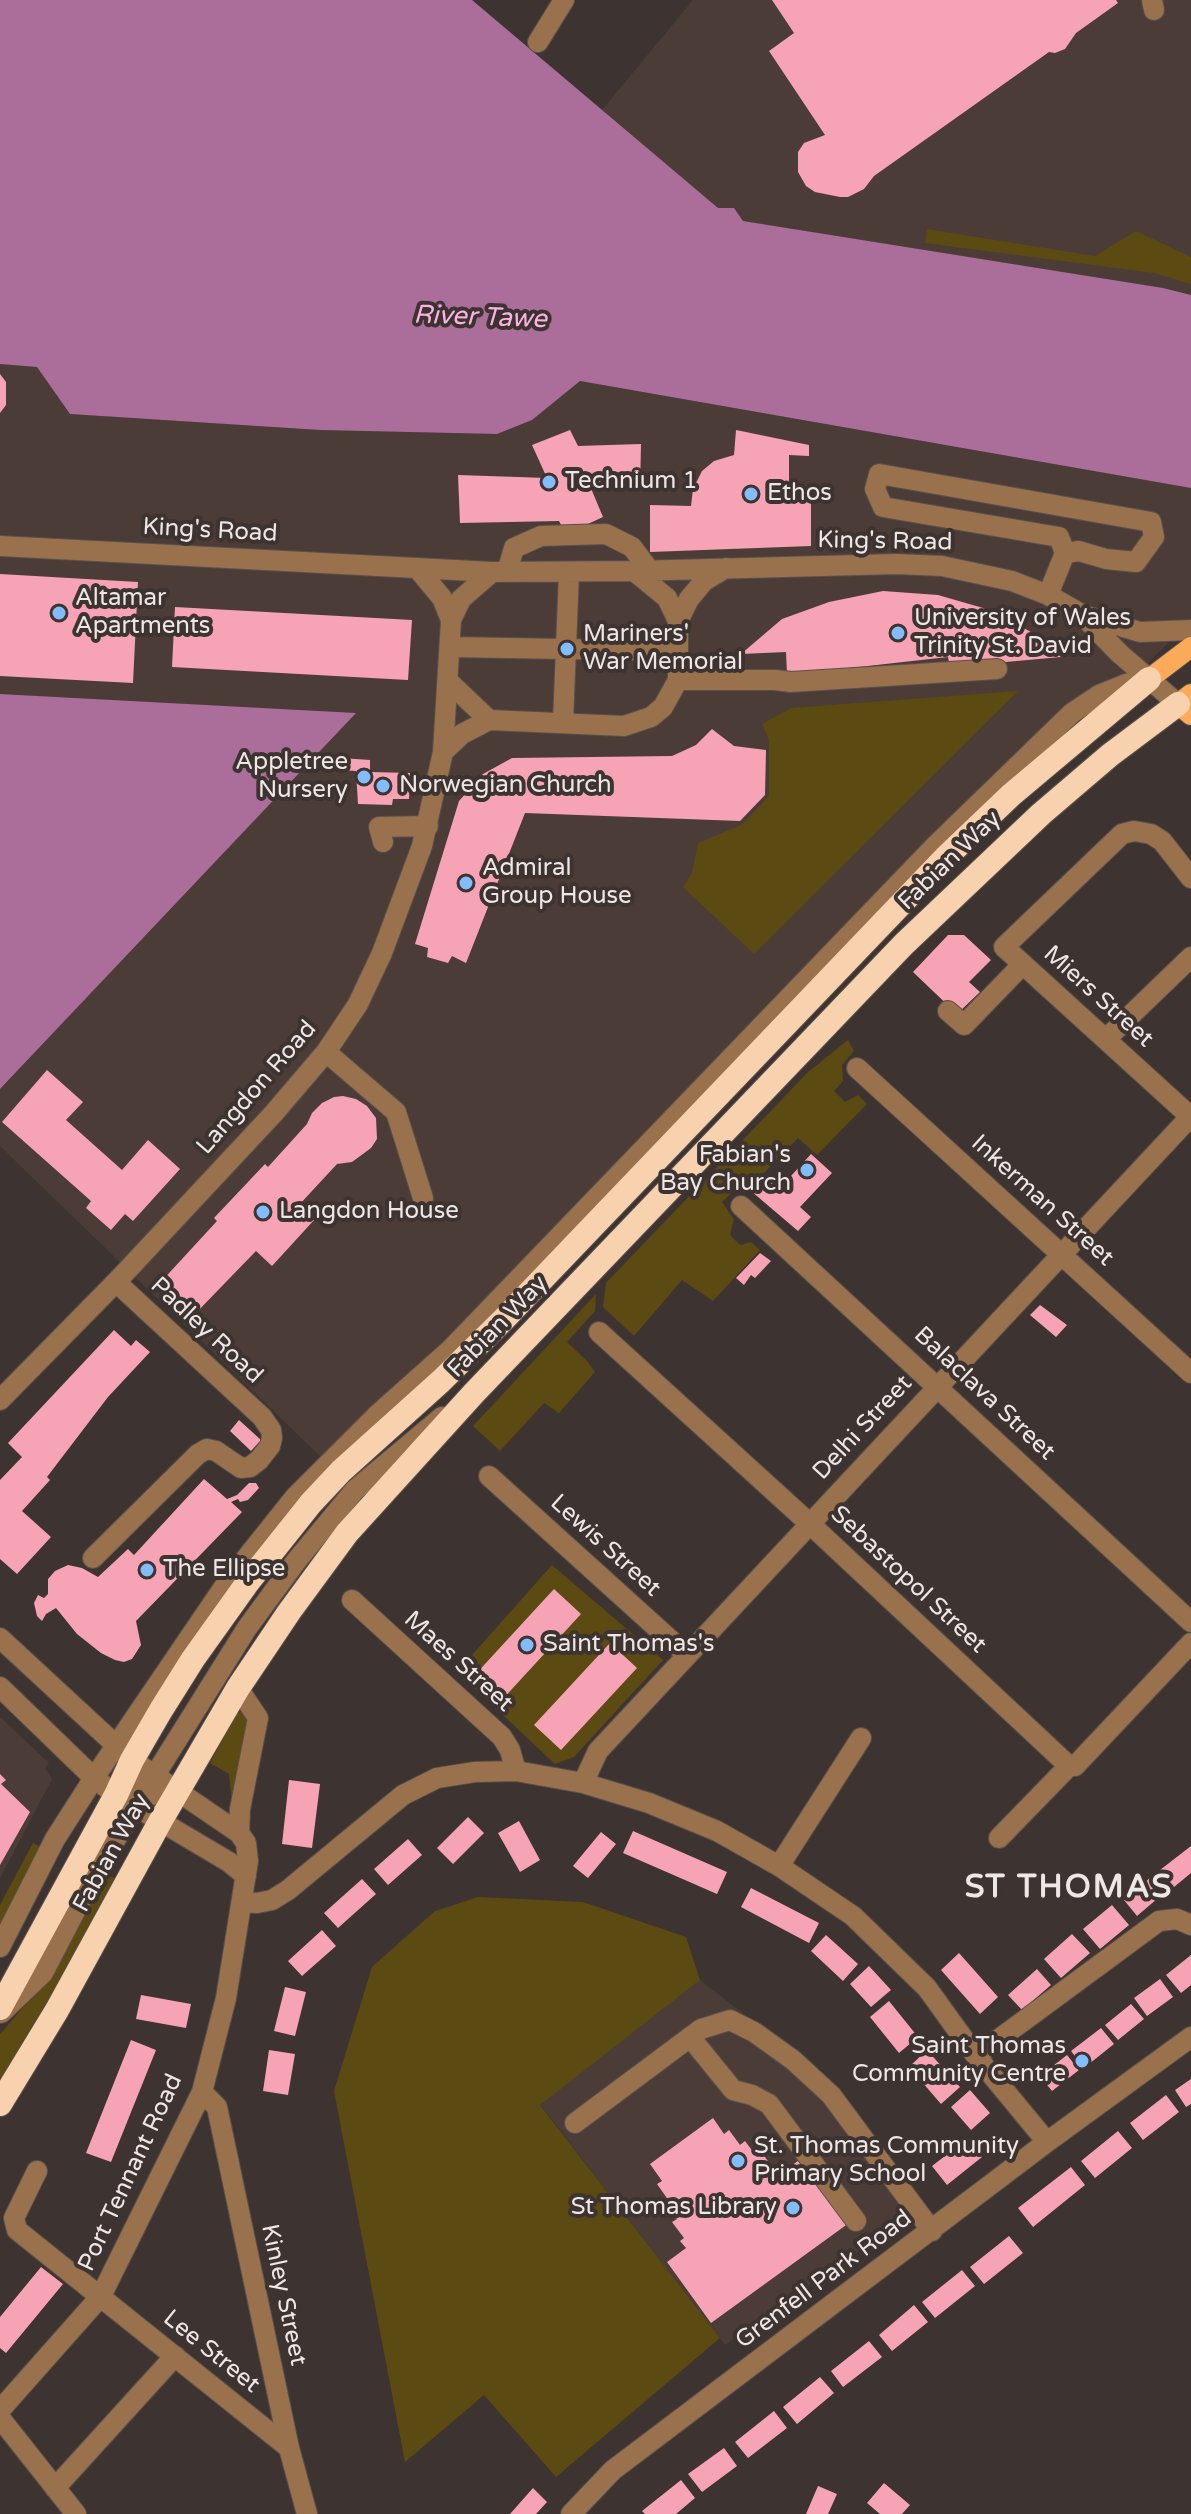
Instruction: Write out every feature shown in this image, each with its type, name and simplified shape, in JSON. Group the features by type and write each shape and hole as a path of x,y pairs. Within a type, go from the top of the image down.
{"highway":[{"name":"Fabian Way","path":"0,2011 126,1800 124,1753 248,1582 311,1503 341,1471 504,1319 945,858 1011,795 1149,679"},
{"name":"Fabian Way","path":"0,2104 57,2010 161,1820 238,1688 347,1533 474,1393 845,1004 968,881 1110,755 1187,705"}],"main road":[{"path":"1149,679 1191,647"}],"street":[{"path":"538,42 564,0"},
{"path":"1048,595 1065,553 1059,537 883,507 875,489 879,474 1151,522 1154,537 1136,562 1106,559 1079,551 1065,553"},
{"path":"443,752 462,734 489,720 624,726 637,723 663,707 678,680 678,621 667,598 642,571 632,547 606,534 541,536 514,548 499,572 461,599 451,620"},
{"name":"King's Road","path":"0,546 499,572 896,564 942,566 1012,581 1048,595 1083,615 1140,632 1191,630"},
{"path":"417,568 442,598 451,620 449,682 489,720"},
{"path":"678,621 689,599 704,581 726,568"},
{"path":"563,723 569,572"},
{"name":"King's Road","path":"1083,615 1149,679 1187,705"},
{"path":"451,647 678,651"},
{"path":"678,680 791,682 997,669"},
{"name":"Langdon Road","path":"2,1400 274,1113 326,1052 358,1004 382,953 428,826 443,752 449,682"},
{"path":"383,842 379,827 428,826"},
{"name":"Miers Street","path":"1191,878 1162,841 1151,834 1134,831 1122,834 1004,947 1191,1117"},
{"path":"1106,1039 1191,957"},
{"path":"948,1011 964,1025 1023,964"},
{"path":"326,1052 396,1112 423,1198"},
{"name":"Inkerman Street","path":"857,1068 1191,1373"},
{"name":"Delhi Street","path":"583,1783 598,1751 1191,1117"},
{"name":"Balaclava Street","path":"741,1206 1191,1622"},
{"name":"Padley Road","path":"93,1558 198,1454 207,1449 216,1451 241,1468 250,1467 270,1446 272,1438 271,1430 262,1417 116,1282"},
{"name":"Sebastopol Street","path":"599,1332 1072,1766"},
{"path":"126,1800 130,1793 155,1775 247,1628 345,1502 414,1438 474,1393"},
{"name":"Lewis Street","path":"489,1476 687,1655"},
{"name":"Maes Street","path":"352,1600 502,1737 510,1750 516,1771"},
{"path":"0,1638 124,1753 239,1833"},
{"path":"999,1838 1191,1643"},
{"path":"0,1687 94,1778 229,1862 246,1876"},
{"name":"Port Tennant Road","path":"0,2410 101,2296 202,2092 226,1998 248,1861 246,1843 239,1833 240,1809 258,1718 238,1688"},
{"path":"779,1866 861,1738"},
{"path":"0,1947 55,1839 94,1778 124,1753"},
{"path":"243,1902 272,1900 288,1890 403,1795 437,1778 475,1772 516,1771 583,1783 649,1803 717,1831 779,1866 853,1916 927,1988 976,2056 1047,2142"},
{"path":"126,1800 179,1791"},
{"path":"976,2056 1159,1921 1177,1919 1191,1925"},
{"path":"575,2123 701,2029 730,2020 754,2032 793,2060 831,2095 932,2231"},
{"path":"690,2037 733,2090 769,2104 856,2221"},
{"name":"Grenfell Park Road","path":"571,2514 613,2470 1191,2037"},
{"name":"Kinley Street","path":"202,2092 217,2107 289,2448 307,2514"},
{"name":"Lee Street","path":"37,2171 14,2218 14,2224 25,2237 289,2448"},
{"path":"55,2488 175,2356"},
{"path":"0,2418 76,2514"}],"shaded area":[{"path":"693,0 1191,0 1191,295 743,221 718,209 602,110"},
{"path":"927,229 1095,256 1136,231 1191,257 1191,284 1154,273 925,243"},
{"path":"0,364 37,367 70,414 320,430 497,434 532,420 579,381 1191,488 1191,620 1087,724 322,1458 0,1146 0,1089 355,713 0,694"},
{"path":"1018,691 754,954 683,887 692,873 698,843 743,824 769,796 769,740 762,724 791,708"},
{"path":"848,1040 854,1051 842,1065 843,1081 834,1091 845,1102 858,1095 867,1104 817,1155 798,1138 763,1174 765,1179 751,1191 741,1184 722,1202 734,1219 730,1235 740,1245 751,1242 760,1250 713,1301 682,1280 634,1336 603,1307 606,1283 808,1072"},
{"path":"596,1294 595,1311 567,1342 595,1372 559,1413 544,1403 500,1451 473,1426"},
{"path":"552,1565 663,1660 574,1757 555,1764 457,1672"},
{"path":"242,1711 250,1717 232,1803 229,1774 210,1763 237,1714"},
{"path":"0,1717 49,1763 45,1768 52,1779 0,1878"},
{"path":"33,1843 43,1849 0,1935 0,1905"},
{"path":"104,1873 118,1880 0,2086 0,2034 48,1979"},
{"path":"478,1897 583,1902 686,1937 700,1980 540,2105 720,2338 556,2477 484,2395 405,2462 334,2091 372,1967 435,1911"},
{"name":"St. Thomas Community Primary School","path":"700,1980 832,2082 924,2205 725,2345 540,2104"}],"water":[{"name":"River Tawe","path":"0,0 472,0 718,208 734,208 743,221 1191,295 1191,488 580,381 532,420 497,434 320,430 70,414 37,367 0,364"},
{"path":"0,694 356,713 0,1089"}],"building":[{"path":"772,0 1116,0 1118,3 1076,33 1065,49 1049,52 874,176 864,189 848,197 840,197 815,192 806,186 798,172 798,152 804,143 825,135 769,51 794,33"},
{"path":"0,374 6,382 6,405 0,413"},
{"name":"Technium 1","path":"570,430 578,446 641,444 640,490 590,486 603,517 566,534 559,521 460,523 458,475 547,478 532,445"},
{"name":"Ethos","path":"736,430 809,445 809,456 789,455 789,488 811,485 811,546 650,552 650,505 691,506 693,489 702,471 714,461 734,455"},
{"name":"Altamar Apartments","path":"0,574 138,582 133,683 0,676"},
{"name":"University of Wales Trinity St. David","path":"883,591 938,595 990,610 1031,632 1061,657 950,667 948,657 787,675 786,652 741,654 782,619 829,602"},
{"path":"175,607 412,620 408,680 172,667"},
{"name":"Admiral Group House","path":"712,729 734,746 766,750 765,795 740,821 525,813 466,963 452,956 448,963 427,957 428,948 415,944 459,801 483,774 512,758 672,756 696,745"},
{"name":"Norwegian Church","path":"341,758 370,760 370,772 410,773 409,799 393,799 392,805 358,804 356,771 342,770"},
{"path":"948,935 964,935 991,960 969,982 980,992 957,1014 913,972"},
{"path":"47,1070 83,1102 66,1120 122,1170 148,1140 180,1169 133,1221 125,1214 111,1230 86,1208 91,1201 2,1122"},
{"name":"Langdon House","path":"343,1096 367,1106 376,1118 377,1139 371,1148 352,1162 337,1164 299,1205 315,1219 272,1266 256,1251 193,1316 159,1284 217,1221 214,1218 265,1164 268,1167 307,1124 312,1113 322,1103"},
{"path":"811,1154 832,1173 800,1207 811,1217 798,1231 751,1191 765,1174 780,1188"},
{"path":"760,1253 771,1261 755,1278 751,1275 744,1285 736,1278"},
{"path":"1040,1305 1067,1325 1056,1337 1030,1315"},
{"path":"114,1330 131,1346 136,1340 150,1352 108,1397 47,1477 50,1480 22,1511 51,1537 17,1574 0,1559 0,1480 22,1457 8,1443"},
{"path":"239,1420 261,1440 251,1451 230,1431"},
{"name":"The Ellipse","path":"204,1479 227,1499 237,1495 249,1483 256,1483 259,1488 248,1500 231,1502 242,1512 136,1621 141,1645 132,1659 124,1662 101,1653 77,1634 56,1608 46,1614 42,1621 37,1616 34,1603 38,1595 44,1598 48,1594 48,1579 55,1571 68,1565 82,1568 98,1577 128,1549 134,1555"},
{"name":"Saint Thomas's","path":"554,1589 581,1614 500,1702 473,1677"},
{"path":"610,1643 637,1668 561,1750 534,1725"},
{"path":"0,1774 6,1780 1,1784 30,1812 0,1865"},
{"path":"289,1780 320,1784 312,1848 282,1844"},
{"path":"468,1817 484,1833 453,1864 437,1848"},
{"path":"519,1821 540,1860 520,1872 498,1833"},
{"path":"633,1831 727,1872 717,1894 623,1853"},
{"path":"601,1832 616,1844 588,1878 573,1866"},
{"path":"408,1839 422,1855 388,1885 374,1869"},
{"path":"1191,1846 1191,1873 1174,1887 1160,1870"},
{"path":"1151,1877 1164,1893 1137,1916 1124,1900"},
{"path":"362,1879 376,1894 338,1928 324,1913"},
{"path":"751,1888 819,1923 809,1943 741,1907"},
{"path":"1112,1905 1129,1925 1100,1949 1083,1929"},
{"path":"322,1930 336,1946 302,1976 288,1961"},
{"path":"1072,1934 1090,1953 1061,1978 1044,1959"},
{"path":"826,1935 858,1964 843,1981 811,1951"},
{"path":"959,1953 998,1997 980,2014 941,1970"},
{"path":"1191,1955 1191,1985 1181,1993 1166,1975"},
{"path":"869,1966 891,1990 871,2007 850,1984"},
{"path":"1037,1969 1051,1985 1022,2010 1008,1995"},
{"path":"1160,1979 1173,1997 1147,2016 1134,1998"},
{"path":"285,1987 306,1992 295,2036 274,2031"},
{"path":"141,1995 191,2004 186,2028 136,2019"},
{"path":"889,2001 918,2037 899,2053 870,2017"},
{"path":"1131,2004 1144,2019 1118,2040 1105,2025"},
{"path":"1101,2028 1114,2044 1084,2068 1071,2051"},
{"path":"131,2040 156,2050 111,2162 86,2153"},
{"path":"269,2050 295,2054 288,2095 263,2091"},
{"path":"927,2050 960,2087 941,2104 909,2067"},
{"path":"1067,2055 1079,2070 1052,2091 1040,2076"},
{"path":"1191,2079 1191,2104 1186,2107 1175,2090"},
{"path":"970,2090 990,2113 971,2130 951,2107"},
{"path":"1166,2095 1179,2112 1143,2140 1130,2123"},
{"path":"713,2118 724,2134 729,2130 740,2145 745,2141 757,2157 762,2153 773,2168 779,2165 784,2171 802,2158 849,2223 711,2323 667,2262 686,2248 680,2241 684,2238 672,2222 677,2219 666,2204 669,2201 657,2184 662,2181 650,2164"},
{"path":"1118,2131 1132,2148 1095,2178 1081,2161"},
{"path":"967,2139 982,2157 947,2185 932,2166"},
{"path":"1071,2167 1085,2185 1033,2227 1018,2208"},
{"path":"1009,2236 1023,2253 984,2284 970,2267"},
{"path":"41,2267 63,2284 6,2353 0,2348 0,2317"},
{"path":"962,2270 975,2286 935,2318 922,2302"},
{"path":"914,2305 928,2322 892,2351 879,2335"},
{"path":"869,2341 882,2357 843,2387 831,2371"},
{"path":"820,2377 834,2393 797,2424 783,2407"},
{"path":"774,2411 787,2428 748,2458 735,2442"},
{"path":"724,2448 737,2466 702,2492 688,2474"},
{"path":"681,2480 695,2498 676,2514 645,2514 642,2511"},
{"path":"884,2483 910,2505 902,2514 880,2514 867,2503"},
{"path":"818,2486 837,2494 828,2514 806,2514"},
{"path":"533,2488 547,2502 536,2514 510,2514"}],"place":[{"name":"Technium 1","path":"549,482"},
{"name":"Ethos","path":"751,494"},
{"name":"Altamar Apartments","path":"59,613"},
{"name":"University of Wales Trinity St. David","path":"898,633"},
{"name":"Mariners' War Memorial","path":"567,649"},
{"name":"Appletree Nursery","path":"364,777"},
{"name":"Norwegian Church","path":"383,786"},
{"name":"Admiral Group House","path":"466,883"},
{"name":"Fabian's Bay Church","path":"807,1170"},
{"name":"Langdon House","path":"263,1212"},
{"name":"The Ellipse","path":"147,1570"},
{"name":"Saint Thomas's","path":"527,1645"},
{"name":"Saint Thomas Community Centre","path":"1082,2061"},
{"name":"St. Thomas Community Primary School","path":"738,2161"},
{"name":"St Thomas Library","path":"793,2208"}],"district":[{"name":"ST THOMAS","path":"1069,1889"}]}
